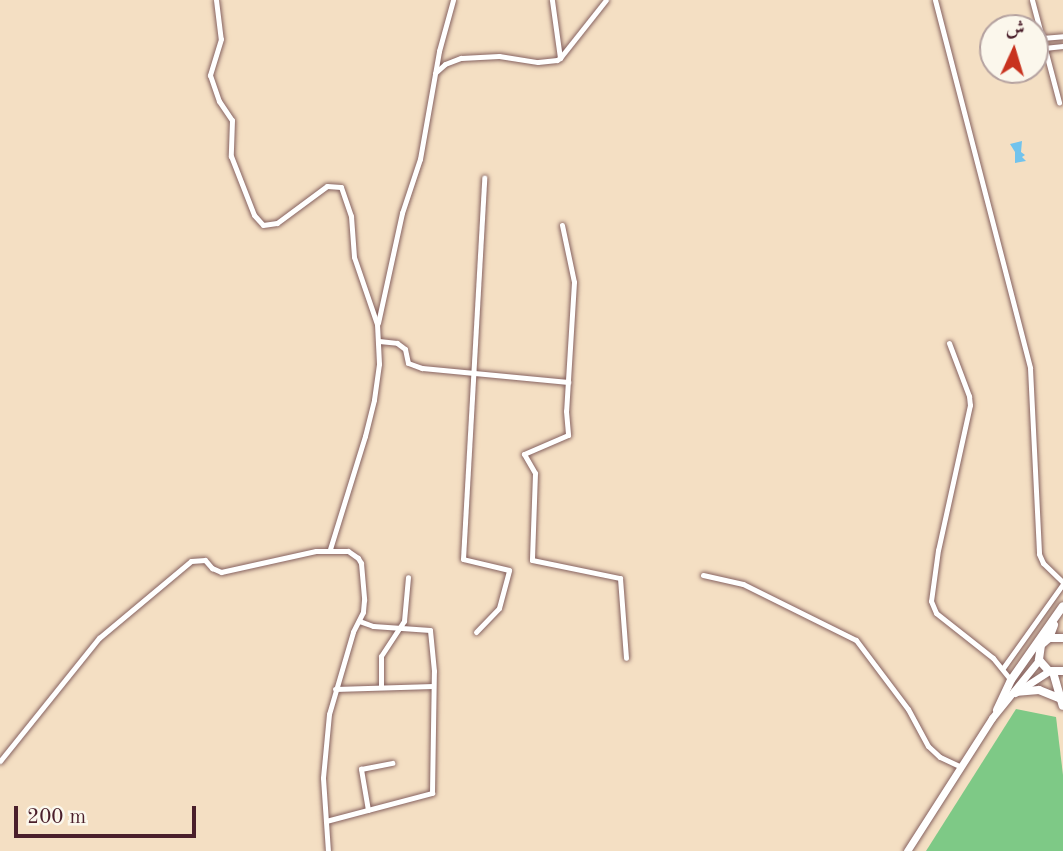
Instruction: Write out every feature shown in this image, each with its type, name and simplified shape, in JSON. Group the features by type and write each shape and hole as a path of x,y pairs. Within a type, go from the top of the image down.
{"main road":[{"path":"998,710 1039,660 1041,645 1049,638 1063,606"},
{"path":"907,851 998,710 1011,680 1063,606"},
{"path":"1049,638 1063,638"},
{"path":"1039,660 1051,672 1062,703"},
{"path":"1012,695 1051,672 1063,671"},
{"path":"1012,695 1038,690 1062,703"}],"street":[{"path":"216,0 221,39 210,75 219,101 232,120 231,156 254,215 264,225 277,223 327,187 341,187 351,216 354,257 377,324 378,372 365,436 330,549"},
{"path":"377,324 402,213 420,159 435,73 453,0"},
{"path":"552,0 560,58"},
{"path":"435,73 445,64 461,58 499,56 549,62 560,58 606,0"},
{"path":"935,0 1030,368 1039,554 1043,564 1063,583 1003,668"},
{"path":"1049,66 1059,102"},
{"path":"476,632 499,608 509,570 463,559 484,178"},
{"path":"562,225 574,282 568,435 524,453 535,473 532,560 620,578 626,658"},
{"path":"379,341 397,342 405,349 408,363 422,368 568,382"},
{"path":"949,343 970,396 970,405 938,550 931,601 936,613 1003,668 1011,680"},
{"path":"0,761 99,638 191,561 205,561 221,572 330,549 354,554 360,564 364,600 335,689 326,742 328,851"},
{"path":"704,575 749,586 860,643 908,709 928,746 940,757 961,767"},
{"path":"381,686 381,656 401,628 408,577"},
{"path":"326,821 432,793 433,686 430,630 373,626 359,621"},
{"path":"335,689 433,686"},
{"path":"368,810 361,769 392,762"}],"green space":[{"path":"1016,709 1056,717 1063,775 1063,851 926,851"}],"water":[{"path":"1022,141 1021,152 1025,155 1022,157 1026,161 1015,163 1015,152 1010,144"}]}
